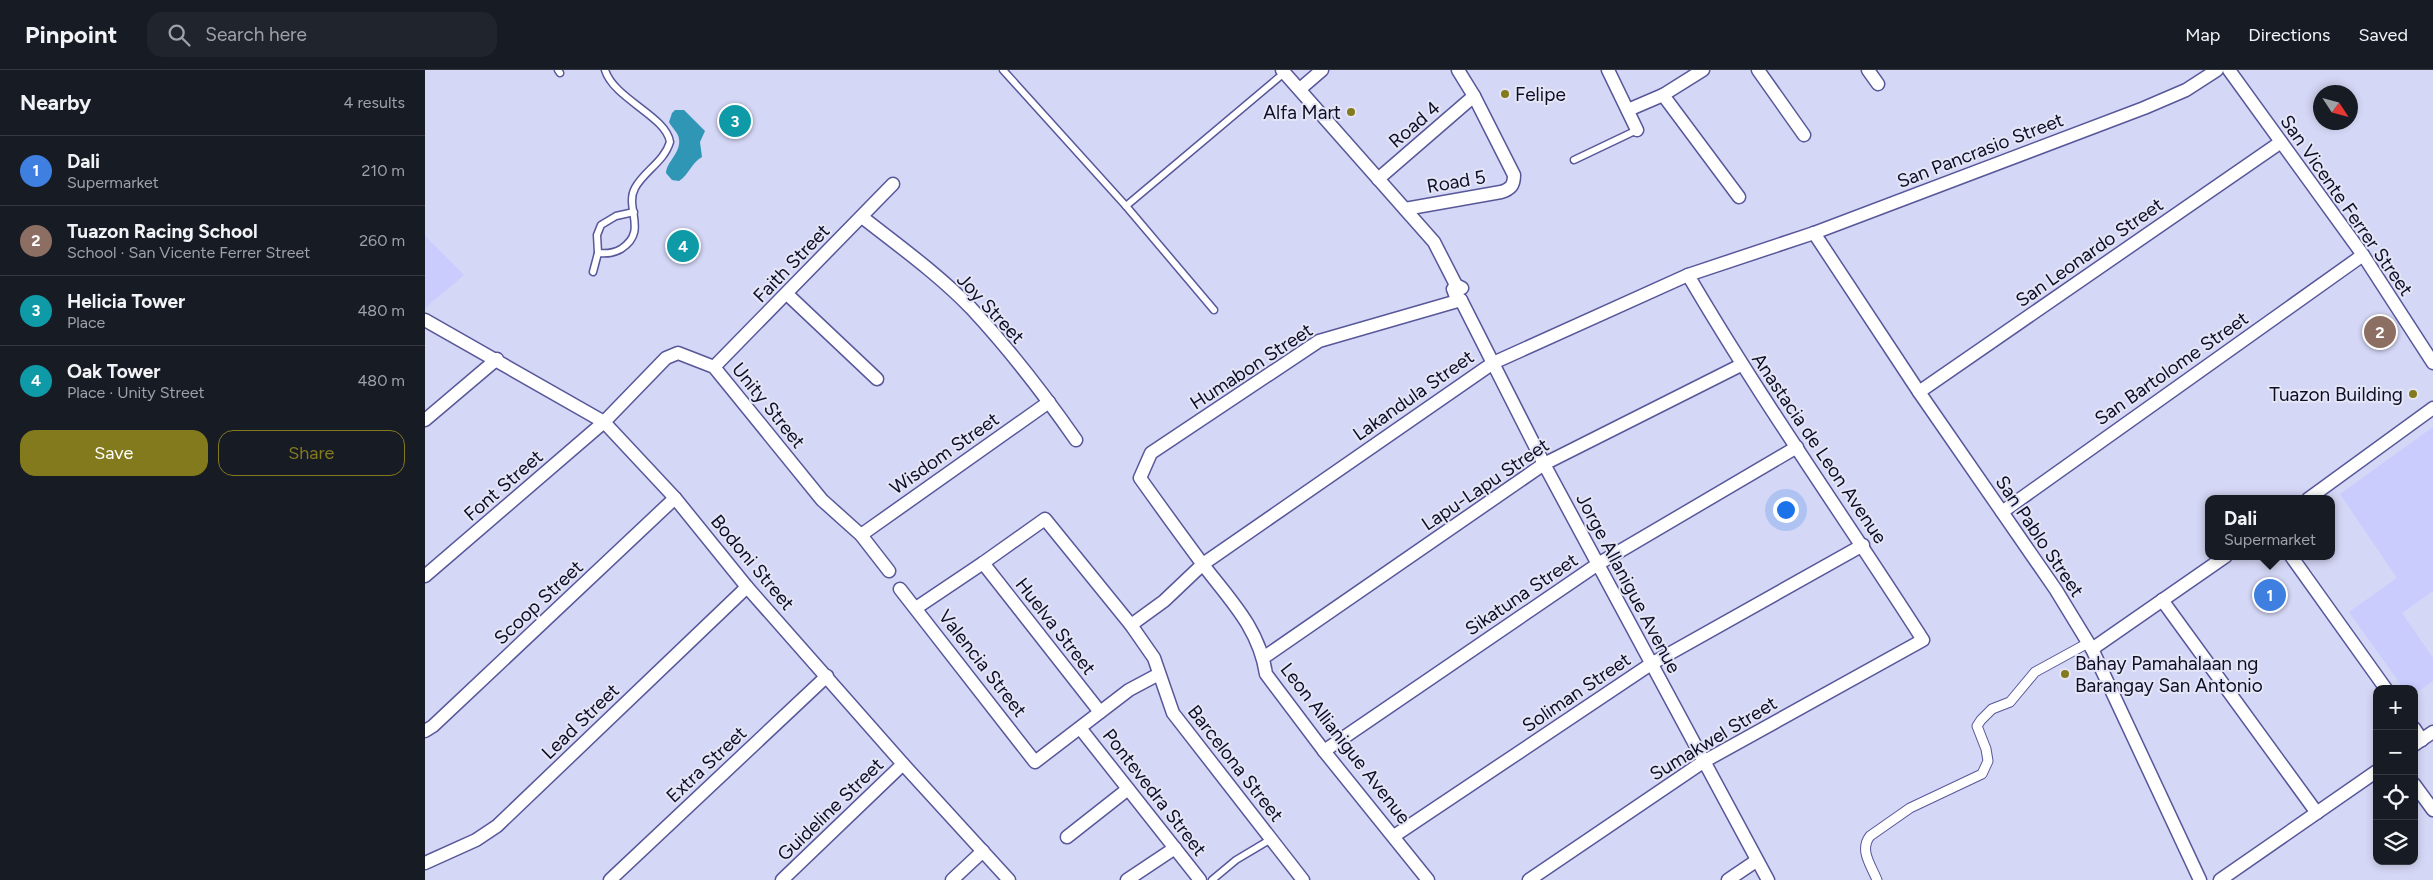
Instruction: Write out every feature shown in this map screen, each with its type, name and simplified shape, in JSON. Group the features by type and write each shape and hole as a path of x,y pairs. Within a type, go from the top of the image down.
{"street":[{"path":"1300,89 1322,70"},
{"path":"1458,70 1474,96"},
{"path":"1608,70 1637,130"},
{"path":"1628,110 1663,94 1701,70"},
{"path":"1758,70 1804,136"},
{"path":"1868,70 1878,84"},
{"name":"San Pancrasio Street","path":"1751,254 1814,233 2144,108 2186,90 2217,70"},
{"name":"San Vicente Ferrer Street","path":"2229,70 2363,255 2433,363"},
{"name":"Jorge Allanigue Avenue","path":"1283,71 1434,242 1544,464 1756,861 1768,880"},
{"path":"1663,94 1739,197"},
{"name":"Road 4","path":"1378,179 1474,96"},
{"name":"Road 5","path":"1405,209 1501,192 1509,190 1512,186 1514,175 1474,96"},
{"name":"San Leonardo Street","path":"1919,392 2281,142"},
{"name":"Faith Street","path":"714,368 893,184"},
{"name":"Joy Street","path":"862,217 924,265 971,308 1049,402 1076,440"},
{"name":"San Pablo Street","path":"1814,233 1919,392 2056,590 2090,646 2200,880"},
{"name":"Lakandula Street","path":"1131,625 1164,601 1203,564 1493,363 1688,275 1751,254"},
{"name":"San Bartolome Street","path":"2002,512 2363,255"},
{"name":"Anastacia de Leon Avenue","path":"1688,275 1741,365 1863,545 1923,640"},
{"name":"Humabon Street","path":"1140,478 1151,453 1319,341 1459,292"},
{"path":"787,294 877,379"},
{"name":"Bodoni Street","path":"425,320 497,359 604,422 675,498 747,587 903,764 1009,880"},
{"name":"Unity Street","path":"604,422 673,354 685,354 714,368 822,500 861,535 889,571"},
{"path":"425,420 497,359"},
{"name":"Lapu-Lapu Street","path":"1263,658 1544,464 1741,365"},
{"name":"Wisdom Street","path":"861,535 1049,402"},
{"path":"2313,495 2433,408"},
{"name":"Font Street","path":"425,576 604,422"},
{"name":"Sikatuna Street","path":"1324,751 1598,564 1797,447"},
{"name":"Leon Allianigue Avenue","path":"1140,478 1203,564 1243,614 1263,658 1266,674 1324,751 1428,880"},
{"name":"Scoop Street","path":"425,731 433,726 675,498"},
{"name":"Barcelona Street","path":"983,563 1045,518 1131,625 1154,658 1173,713 1303,880"},
{"name":"Soliman Street","path":"1394,836 1651,664 1863,545"},
{"path":"1877,880 1864,849 1865,842 1870,836 1910,808 1982,774 1988,761 1986,749 1977,726 1981,720 1992,710 2010,702 2035,672 2090,646 2220,560"},
{"path":"2294,560 2383,685"},
{"path":"916,608 983,563"},
{"name":"Huelva Street","path":"983,563 1100,712"},
{"name":"Lead Street","path":"425,863 476,840 497,826 747,587"},
{"name":"Valencia Street","path":"900,589 1035,762 1080,728"},
{"path":"2161,600 2317,813"},
{"name":"Sumakwel Street","path":"1529,880 1703,762 1923,640"},
{"path":"1080,728 1129,690 1159,674"},
{"name":"Extra Street","path":"610,880 827,676"},
{"name":"Pontevedra Street","path":"1080,728 1200,880"},
{"name":"Guideline Street","path":"782,880 903,764"},
{"path":"2220,880 2373,774"},
{"path":"1067,837 1128,789"},
{"path":"2418,789 2433,810"},
{"path":"1127,880 1175,848"},
{"path":"951,880 983,851"},
{"path":"1728,880 1756,861"}],"lane":[{"path":"598,253 612,253 629,242 635,229 635,188 663,157 668,147 669,137 662,127 610,83 605,70"},
{"path":"1003,70 1126,206 1214,310"},
{"path":"1126,206 1283,71"},
{"path":"1574,160 1637,130"},
{"path":"593,272 598,253 597,235 601,225 617,216 634,212"},
{"path":"1212,880 1236,860 1271,839"}],"shaded area":[{"path":"675,110 684,110 705,131 700,142 702,157 695,162 679,181 672,180 666,173 679,144 677,134 669,122"},
{"path":"425,236 464,275 425,308"},
{"path":"2433,427 2433,591 2402,613 2433,658 2433,681 2418,691 2418,685 2401,685 2349,612 2397,578 2340,494"}],"place":[{"name":"Felipe","path":"1505,94"},
{"name":"Alfa Mart","path":"1351,112"},
{"name":"Helicia Tower","path":"735,121"},
{"name":"Oak Tower","path":"683,246"},
{"name":"Tuazon Racing School","path":"2380,332"},
{"name":"Tuazon Building","path":"2413,394"},
{"name":"Dali","path":"2270,595"},
{"name":"Bahay Pamahalaan ng Barangay San Antonio","path":"2065,674"}]}
